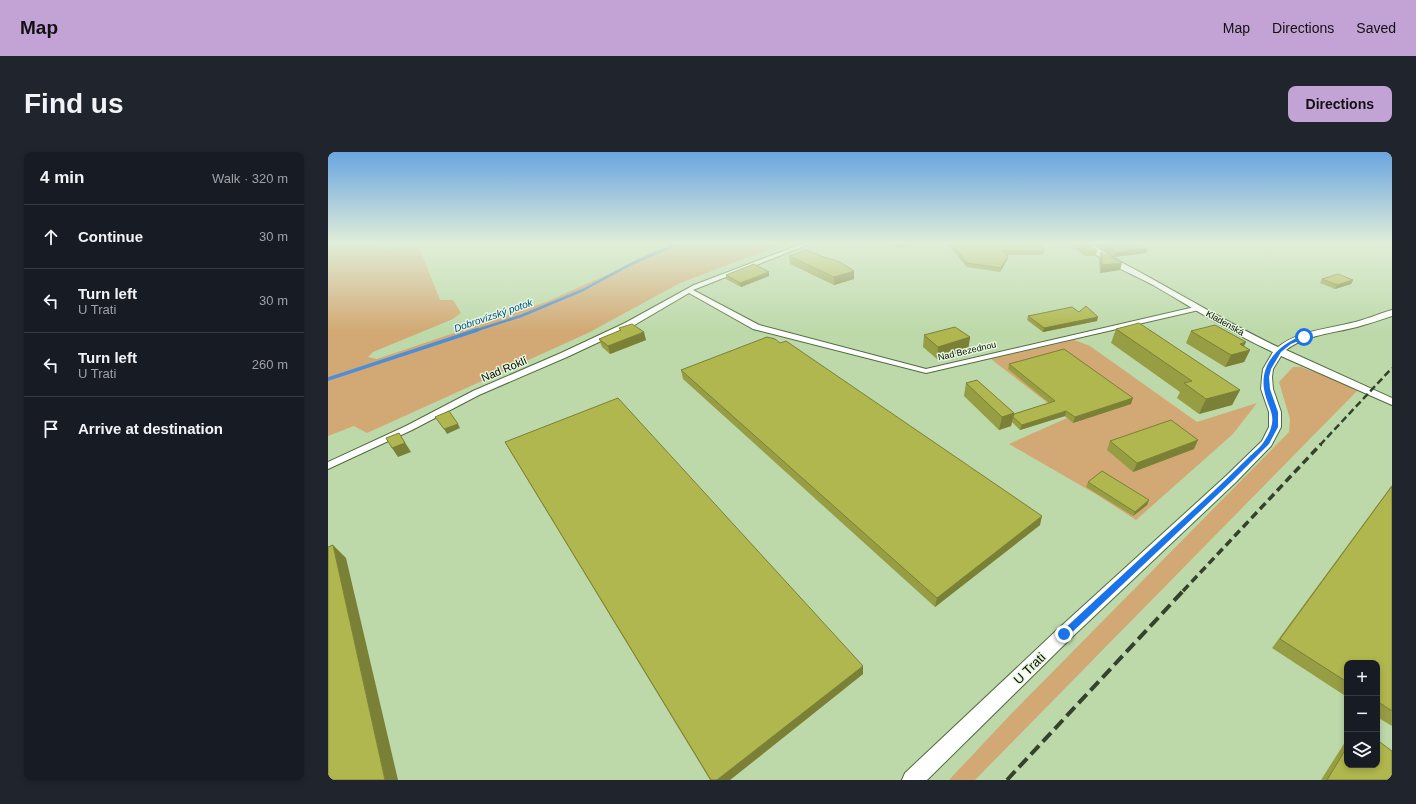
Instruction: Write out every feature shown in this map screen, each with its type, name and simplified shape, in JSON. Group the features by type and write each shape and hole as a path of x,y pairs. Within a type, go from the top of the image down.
{"street":[{"name":"Nad Roklí","path":"328,466 409,428 476,393 564,355 628,325 688,290 734,272"},
{"name":"Kladenská","path":"1133,272 1199,308 1226,325 1279,351 1392,402"},
{"name":"Nad Bezednou","path":"688,290 756,327 926,371 1199,308"},
{"path":"1279,351 1289,343 1304,337 1355,325 1392,313"},
{"name":"U Trati","path":"912,780 1064,634 1231,479 1266,443 1275,427 1275,412 1267,389 1268,369 1279,351"}],"shaded area":[{"path":"328,272 429,272 440,300 453,300 461,313 453,319 373,352 368,357 377,359 546,302 612,272 708,272 680,283 588,333 367,433 354,426 328,436"},
{"path":"1074,340 1090,346 1197,422 1257,403 1233,434 1136,520 1099,496 1009,444 1067,418 991,359"},
{"path":"1293,367 1301,367 1326,375 1357,391 975,780 949,780 1011,714 1289,432 1290,419 1279,382"}],"building":[{"path":"733,272 768,272 740,283 726,275"},
{"path":"824,272 850,272 834,277"},
{"path":"1338,274 1353,280 1337,285 1322,279"},
{"path":"1086,306 1098,317 1044,328 1028,316 1072,307 1079,312"},
{"path":"1139,323 1240,390 1206,399 1184,383 1192,381 1116,329"},
{"path":"632,324 644,332 608,346 599,339 621,330 619,328"},
{"path":"1215,325 1246,342 1240,344 1250,350 1231,355 1191,331"},
{"path":"955,327 970,337 938,347 924,335"},
{"path":"767,337 775,339 780,343 786,341 1042,516 937,598 681,370"},
{"path":"1064,349 1133,398 1075,417 1066,411 1022,425 1013,417 1014,414 1055,401 1009,364"},
{"path":"977,380 1014,413 1002,417 966,383"},
{"path":"618,398 863,666 717,780 711,780 505,442"},
{"path":"449,411 458,424 444,429 435,417"},
{"path":"1171,420 1198,440 1137,463 1110,441"},
{"path":"399,433 405,443 392,448 386,438"},
{"path":"1102,471 1149,500 1135,512 1088,482"},
{"path":"1392,486 1392,711 1380,703 1380,660 1344,660 1344,680 1280,639"},
{"path":"333,545 385,780 328,780 328,547"},
{"path":"1380,742 1392,751 1392,780 1327,780 1344,752 1344,768 1380,768"}],"waterway":[{"name":"Dobrovízský potok","path":"474,331 521,316 583,290 616,272"},
{"name":"Dobrovízský potok","path":"328,379 477,330"}],"railway":[{"path":"1320,445 1392,368"},
{"path":"1183,591 1321,444"},
{"path":"1007,780 1184,590"}],"route":[{"path":"1064,634 1231,479 1266,443 1275,427 1275,412 1267,389 1268,369 1279,351 1289,343 1304,337"}]}
